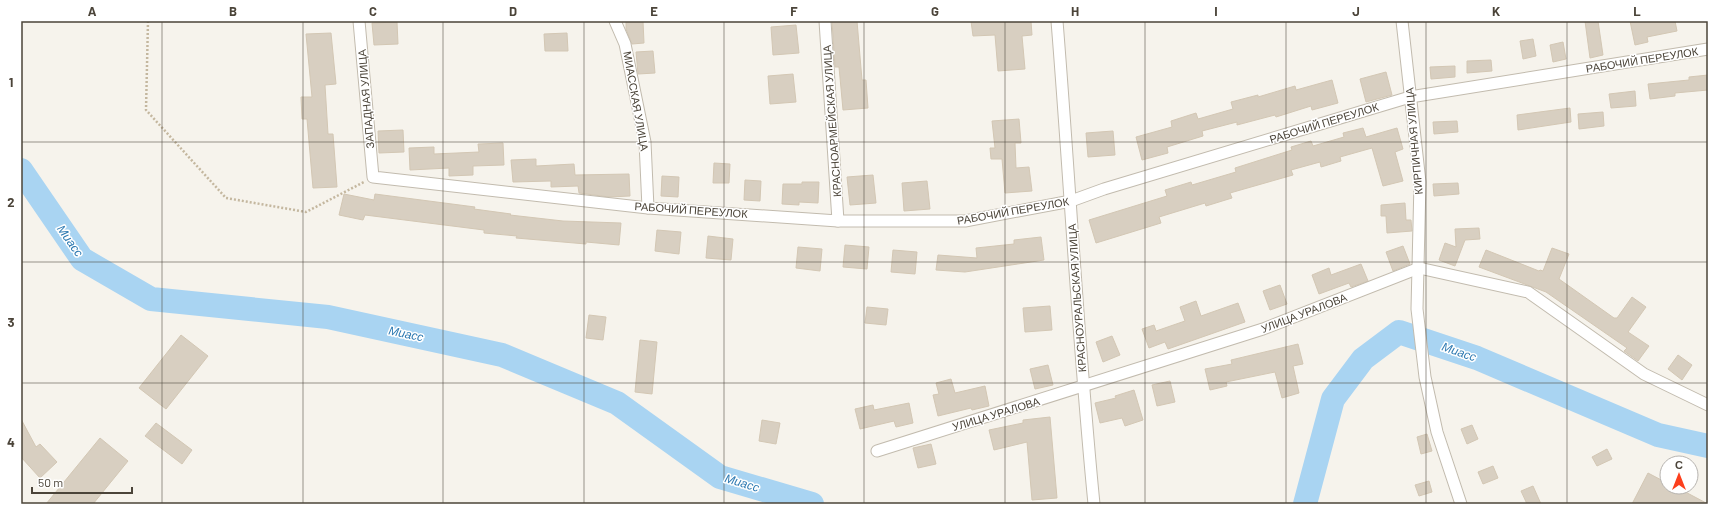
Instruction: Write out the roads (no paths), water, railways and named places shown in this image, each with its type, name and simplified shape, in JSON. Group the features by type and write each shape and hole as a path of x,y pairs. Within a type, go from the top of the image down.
{"street":[{"name":"ЗАПАДНАЯ УЛИЦА","path":"359,21 373,177"},
{"name":"МИАССКАЯ УЛИЦА","path":"615,21 625,44 645,142 648,208"},
{"name":"КРАСНОАРМЕЙСКАЯ УЛИЦА","path":"825,21 838,221"},
{"name":"КРАСНОУРАЛЬСКАЯ УЛИЦА","path":"1057,21 1071,201 1083,387 1094,504"},
{"name":"КИРПИЧНАЯ УЛИЦА","path":"1402,21 1420,182 1417,309 1424,377 1437,432 1461,504"},
{"name":"РАБОЧИЙ ПЕРЕУЛОК","path":"373,177 648,208 838,221 965,221 1071,201 1104,189 1410,97 1708,50"},
{"name":"УЛИЦА УРАЛОВА","path":"877,451 1263,329 1419,268"},
{"path":"1419,268 1528,292 1644,374 1708,406"}],"waterway":[{"name":"Миасс","path":"21,170 82,259 151,299 328,317 502,355 617,403 720,477 812,504"},
{"name":"Миасс","path":"1305,504 1333,399 1363,359 1399,332 1477,358 1658,435 1708,446"}]}
